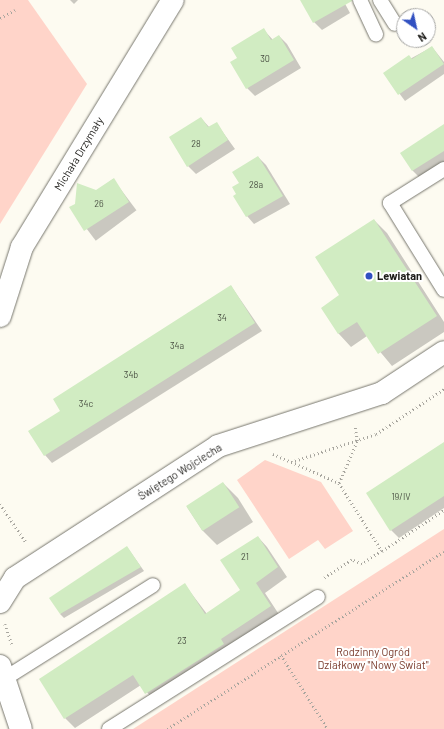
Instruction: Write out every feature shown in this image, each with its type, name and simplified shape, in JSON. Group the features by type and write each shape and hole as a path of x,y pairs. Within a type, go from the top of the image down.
{"street":[{"name":"Michała Drzymały","path":"0,316 22,247 173,0"},
{"name":"Świętego Wojciecha","path":"3,610 8,573 39,563 218,446 382,393 444,352"},
{"path":"2,672 21,729"}],"lane":[{"path":"360,0 376,34"},
{"path":"380,0 395,24"},
{"path":"444,169 390,203 444,290"},
{"path":"2,672 153,585"},
{"path":"109,729 318,597"}],"path":[{"path":"0,18 15,10"},
{"path":"290,462 376,434 444,389"},
{"path":"339,484 357,441 349,403"},
{"path":"270,453 339,484 382,551"},
{"path":"0,504 39,563"},
{"path":"318,597 319,582 352,560 362,564 444,510"},
{"path":"167,729 444,551"},
{"path":"3,610 4,626 12,646"},
{"path":"282,655 328,729"}],"green space":[{"path":"0,0 28,0 87,84 0,224"},
{"path":"265,460 321,482 353,531 325,549 318,540 289,559 237,480"},
{"name":"Rodzinny Ogród Działkowy \"Nowy Świat\"","path":"444,529 444,729 133,729"}],"building":[{"path":"300,0 352,0 352,1 313,23"},
{"path":"264,28 271,40 279,35 294,60 246,89 230,62 237,58 231,48"},
{"path":"429,48 433,48 444,64 398,95 383,73 409,55 412,59"},
{"path":"201,117 208,127 217,122 228,140 187,167 169,137"},
{"path":"444,124 444,151 412,171 400,153"},
{"path":"258,156 283,196 246,217 233,196 236,194 232,187 239,183 232,172"},
{"path":"114,178 129,202 84,231 69,207 75,204 77,183 96,190"},
{"name":"Lewiatan","path":"374,219 437,316 378,354 357,322 338,334 321,308 339,295 315,257"},
{"path":"231,285 255,323 44,456 28,431 60,411 53,399"},
{"path":"444,442 444,496 390,531 366,493"},
{"path":"223,482 239,507 202,531 186,506"},
{"path":"258,536 278,567 256,583 271,606 221,639 224,644 145,694 133,675 64,719 39,679 185,583 205,614 240,590 220,560"},
{"path":"127,546 141,567 60,614 49,598"}],"place":[{"name":"Lewiatan","path":"369,276"}]}
